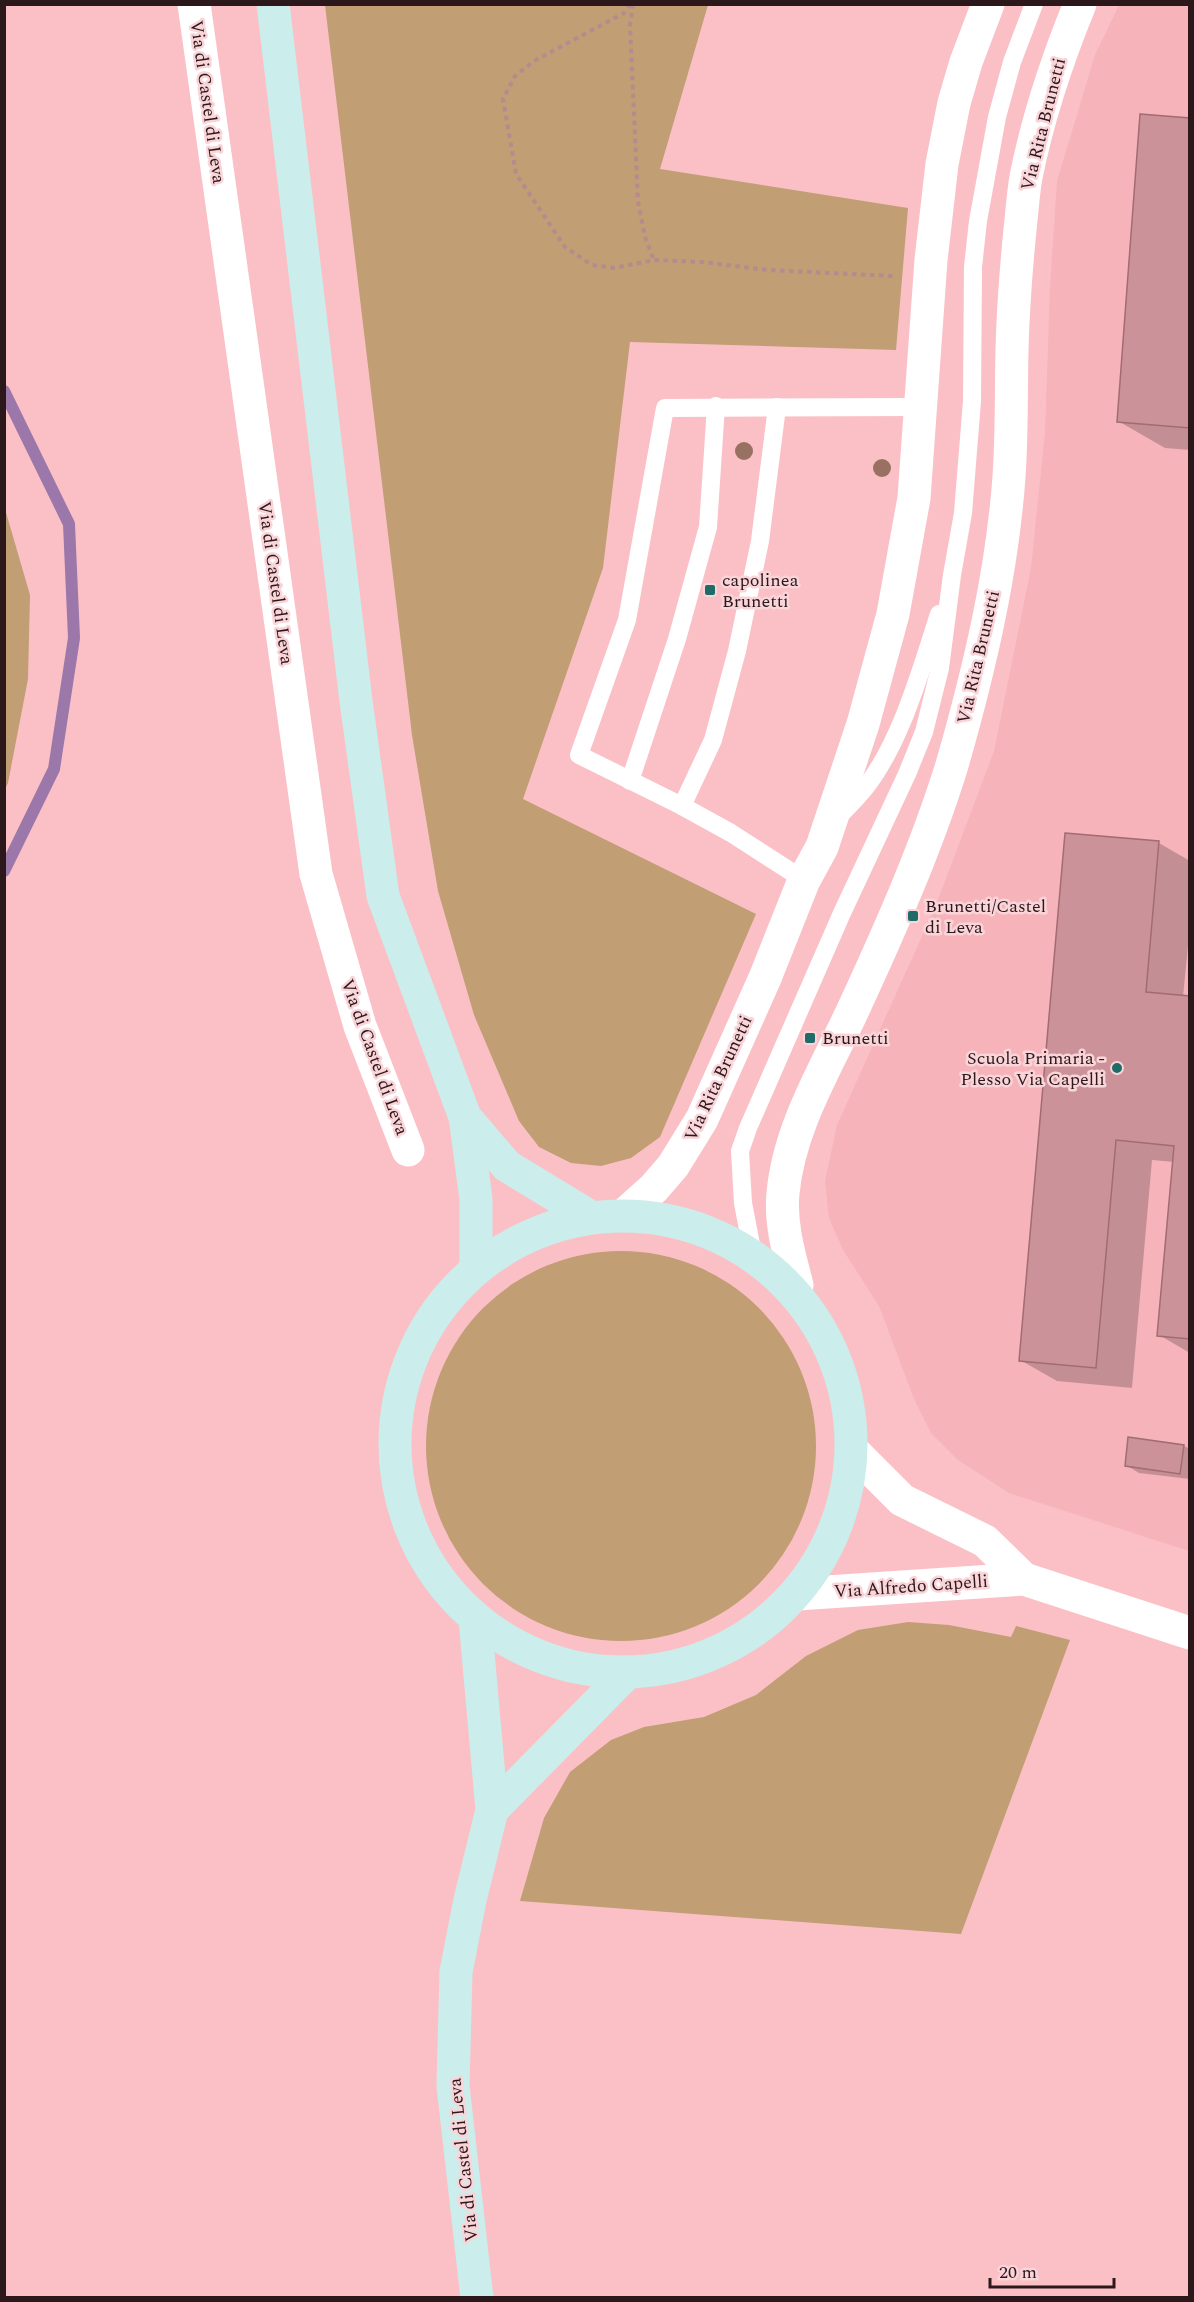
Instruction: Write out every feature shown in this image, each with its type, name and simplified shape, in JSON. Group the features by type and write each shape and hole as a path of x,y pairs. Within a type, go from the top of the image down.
{"street":[{"name":"Via di Castel di Leva","path":"194,4 316,874 360,1026 408,1150"},
{"path":"273,4 356,701 383,896 465,1117 476,1199 476,1268"},
{"name":"Via Rita Brunetti","path":"624,1215 654,1188 673,1166 702,1119 765,978 804,880 822,847 863,724 893,614 914,498 931,260 942,164 954,103 966,62 988,4"},
{"name":"Via Rita Brunetti","path":"796,1285 785,1239 783,1216 787,1169 805,1108 853,1010 928,834 951,766 987,628 1009,480 1013,416 1012,352 1016,271 1026,178 1042,113 1062,48 1080,4"},
{"path":"465,1117 507,1166 591,1217"},
{"path":"624,1215 669,1219 713,1233 753,1255 796,1285 842,1379 852,1450 839,1521 821,1560 797,1594 762,1628 720,1653 674,1668 626,1674 572,1668 520,1649 475,1619 437,1577 409,1526 396,1471 396,1414 410,1359 438,1309 476,1268 518,1240 591,1217 624,1215"},
{"name":"Via Alfredo Capelli","path":"852,1450 902,1500 985,1541 1024,1578"},
{"name":"Via Alfredo Capelli","path":"797,1594 1024,1578 1190,1633"},
{"name":"Via di Castel di Leva","path":"475,1619 492,1810 470,1900 456,1972 453,2086 477,2298"},
{"path":"492,1810 626,1674"}],"lane":[{"name":"Via Rita Brunetti","path":"753,1255 743,1203 740,1151 748,1128 924,732 940,668 963,513 972,401 973,267 978,221 997,117 1012,62 1034,4"},
{"path":"804,880 731,833 579,755 627,620 665,408 716,406 921,407"},
{"path":"630,780 676,639 708,527 716,406"},
{"path":"682,806 712,740 737,651 759,541 777,407"},
{"name":"Via Rita Brunetti","path":"830,826 865,788 893,741 918,679 952,575"}],"path":[{"path":"632,4 624,13 534,61 514,76 503,99 516,174 565,247 592,265 614,268 654,260 702,262 768,270 902,277"},
{"path":"632,4 630,48 638,202 645,237 654,260"}],"shaded area":[{"path":"325,5 708,5 660,169 908,208 896,350 630,342 603,568 523,799 756,914 660,1137 631,1158 601,1166 571,1163 539,1147 519,1121 474,1015 438,891 412,735"},
{"path":"1119,5 1189,5 1189,1551 1009,1493 958,1460 931,1433 914,1399 879,1306 843,1250 829,1218 825,1181 837,1125 936,905 994,751 1031,568 1045,432 1050,288 1057,181 1095,55"},
{"path":"5,509 30,595 28,679 5,789"},
{"path":"621,1251 659,1255 695,1266 729,1284 759,1308 783,1338 801,1372 812,1408 816,1446 812,1484 801,1520 783,1554 759,1584 729,1608 695,1626 659,1637 621,1641 583,1637 547,1626 513,1608 483,1584 459,1554 441,1520 430,1484 426,1446 430,1408 441,1372 459,1338 483,1308 513,1284 547,1266 583,1255"},
{"path":"908,1622 949,1625 1011,1637 1016,1626 1070,1640 961,1934 520,1901 544,1818 570,1772 611,1740 644,1727 704,1717 756,1695 806,1656 858,1630"}],"building":[{"path":"1140,114 1190,118 1190,428 1117,422"},
{"name":"Scuola Primaria - Plesso Via Capelli","path":"1065,833 1159,841 1146,992 1190,996 1190,1339 1157,1336 1174,1146 1116,1140 1096,1368 1019,1361"},
{"path":"1128,1437 1184,1445 1180,1474 1125,1466"}],"waterway":[{"path":"4,391 69,524 74,638 54,769 4,871"}],"place":[{"name":"capolinea Brunetti","path":"710,590"},
{"name":"Brunetti/Castel di Leva","path":"913,916"},
{"name":"Brunetti","path":"810,1038"},
{"name":"Scuola Primaria - Plesso Via Capelli","path":"1117,1068"}]}
